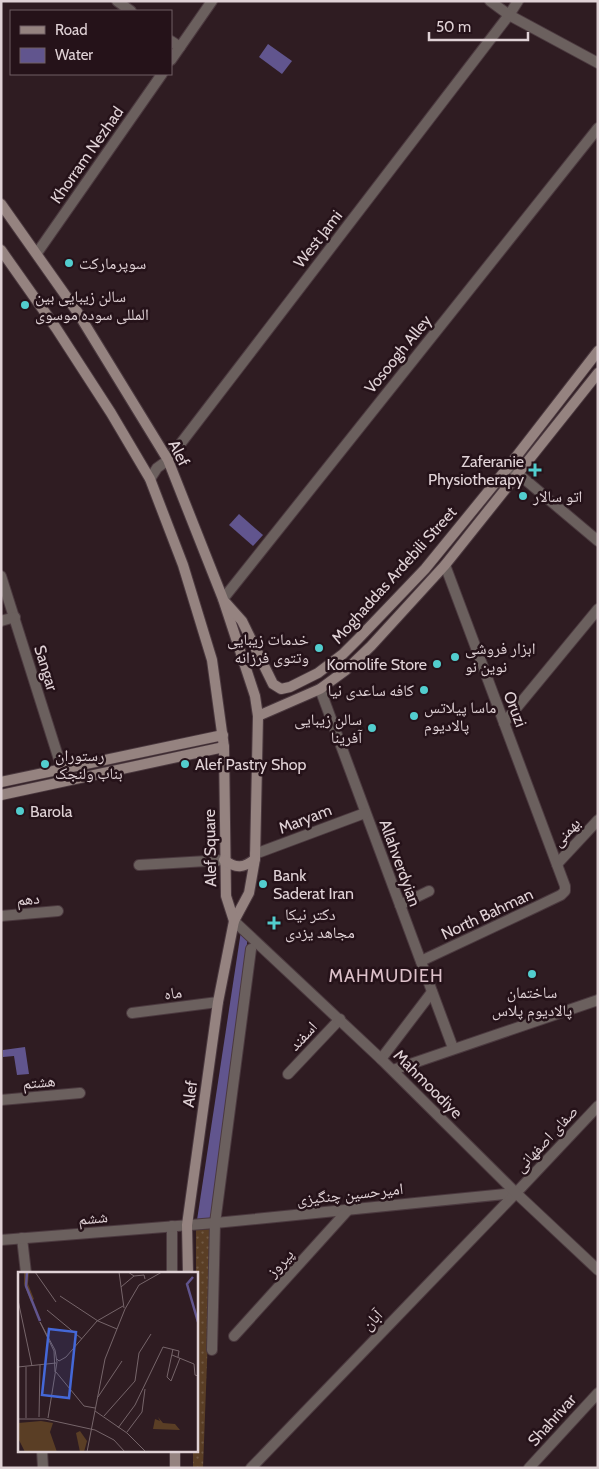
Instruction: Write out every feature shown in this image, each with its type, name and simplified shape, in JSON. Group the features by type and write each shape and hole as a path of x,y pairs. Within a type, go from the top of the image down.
{"main road":[{"name":"Alef","path":"1,204 78,312 168,460 222,599 254,696 258,716 255,856"},
{"path":"1,250 56,328 150,479 183,565 212,660 224,747 1,795"},
{"name":"Moghaddas Ardebili Street","path":"222,599 242,621 273,684 282,689 318,673 343,654 425,569 598,352"},
{"name":"Moghaddas Ardebili Street","path":"258,716 320,688 346,670 371,646 445,565 598,373"},
{"path":"1,782 223,735"},
{"name":"Alef Square","path":"224,747 224,860 226,896 234,921"},
{"path":"224,860 237,867 250,863 255,856"},
{"path":"234,921 249,893 255,856"},
{"name":"Alef","path":"188,1272 187,1224 218,1002 234,921"},
{"path":"175,1452 176,1468"}],"street":[{"path":"117,1 130,10"},
{"path":"172,59 212,1"},
{"path":"490,1 509,15 598,63"},
{"name":"West Jami","path":"150,479 157,468 168,460 518,1"},
{"path":"172,42 180,47"},
{"name":"Khorram Nezhad","path":"36,253 161,75"},
{"name":"Vosoogh Alley","path":"222,599 598,128"},
{"path":"509,466 598,540"},
{"name":"Oruzi","path":"421,961 565,891 557,864 445,565"},
{"name":"Sangar","path":"1,576 62,769"},
{"path":"504,723 598,609"},
{"path":"1,621 14,617"},
{"name":"Allahverdyian","path":"320,688 453,1048"},
{"name":"Maryam","path":"255,856 365,813"},
{"name":"بهمنی","path":"557,864 598,820"},
{"path":"139,865 224,860"},
{"path":"400,905 429,891"},
{"name":"دهم","path":"1,916 58,911"},
{"name":"Mahmoodiye","path":"234,921 382,1059 516,1193 598,1270"},
{"path":"212,1350 215,1223 251,949"},
{"path":"382,1059 432,992"},
{"path":"392,1070 598,1000"},
{"name":"ماه","path":"132,1013 218,1002"},
{"name":"اسفند","path":"288,1074 340,1019"},
{"name":"هشتم","path":"1,1100 80,1093"},
{"name":"صفای اصفهانی","path":"516,1193 598,1106"},
{"name":"امیرحسین چنگیزی","path":"187,1224 215,1223 516,1193"},
{"name":"آبان","path":"250,1468 516,1193"},
{"name":"پیروز","path":"234,1336 348,1210"},
{"name":"ششم","path":"1,1240 187,1224"},
{"path":"172,1226 172,1272"},
{"path":"22,1238 26,1272"},
{"name":"Shahrivar","path":"529,1468 598,1393"},
{"path":"42,1452 43,1468"}],"shaded area":[{"path":"212,1229 203,1468 193,1468 193,1452 198,1452 198,1272 196,1272 196,1230"}],"water":[{"path":"268,44 292,61 282,74 259,57"},
{"path":"239,514 263,535 253,546 229,525"},
{"path":"241,931 248,936 211,1218 197,1220"},
{"path":"25,1047 29,1074 17,1075 14,1056 3,1057 3,1050"}],"place":[{"name":"سوپرمارکت","path":"69,263"},
{"name":"سالن زیبایی بین المللی سوده موسوی","path":"25,305"},
{"name":"Zaferanie Physiotherapy","path":"535,470"},
{"name":"اتو سالار","path":"523,496"},
{"name":"خدمات زیبایی وتتوی فرزانه","path":"319,648"},
{"name":"ابزار فروشی نوین نو","path":"455,657"},
{"name":"Komolife Store","path":"437,664"},
{"name":"کافه ساعدی نیا","path":"424,690"},
{"name":"ماسا پیلاتس پالادیوم","path":"414,716"},
{"name":"سالن زیبایی آفرینا","path":"372,728"},
{"name":"رستوران بناب ولنجک","path":"45,764"},
{"name":"Alef Pastry Shop","path":"185,764"},
{"name":"Barola","path":"20,811"},
{"name":"Bank Saderat Iran","path":"263,884"},
{"name":"دکتر نیکا مجاهد یزدی","path":"274,923"},
{"name":"ساختمان پالادیوم پلاس","path":"532,974"}],"district":[{"name":"MAHMUDIEH","path":"386,976"}]}
